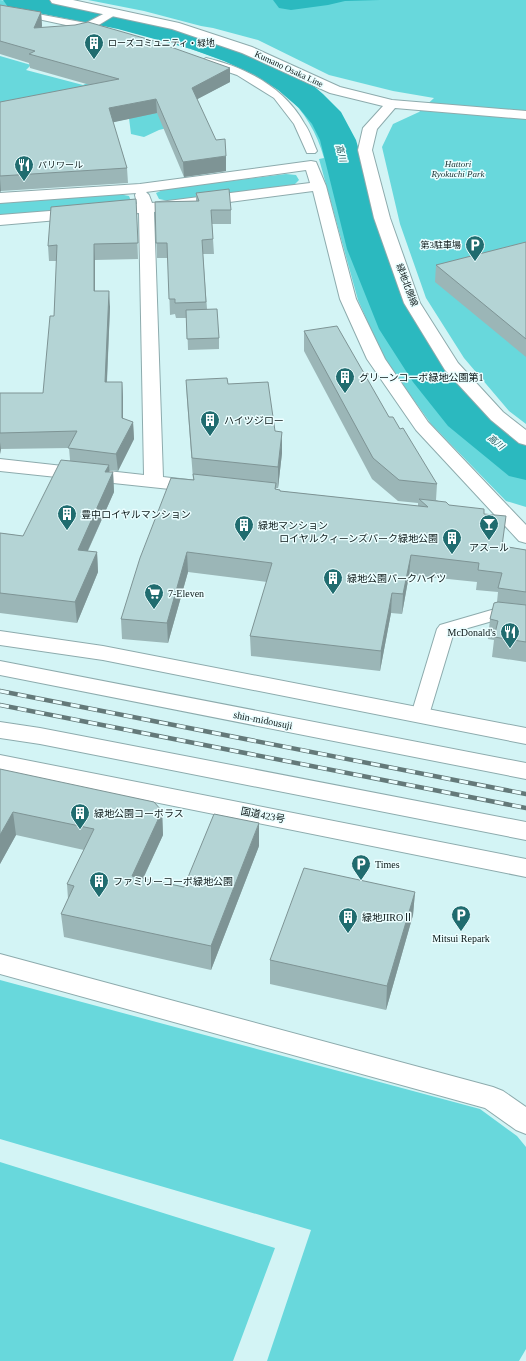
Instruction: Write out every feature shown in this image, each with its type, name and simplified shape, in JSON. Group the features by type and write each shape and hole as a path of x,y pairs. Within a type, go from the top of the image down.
{"main road":[{"name":"Kumano Osaka Line","path":"56,0 175,26 247,50 336,90 392,104 526,116"},
{"name":"緑地北側線","path":"392,104 370,128 364,150 382,218 412,303 451,366 497,416 526,439"},
{"path":"0,198 140,188 311,158 348,299 376,359 422,426 518,521 526,537"},
{"path":"0,220 146,208 319,186"},
{"path":"140,188 146,208 154,481"},
{"path":"0,465 217,488"},
{"path":"487,518 518,521"},
{"path":"0,638 103,653 526,736"},
{"name":"shin-midousuji","path":"0,668 526,771"},
{"path":"0,730 48,737 526,831"},
{"name":"国道423号","path":"0,763 526,868"},
{"path":"0,964 494,1099 526,1122"}],"lane":[{"path":"0,10 89,26 110,33"},
{"path":"89,26 115,12"},
{"path":"198,58 241,73 278,96 299,123 311,158"},
{"path":"420,715 446,629 495,614 526,619"}],"green space":[{"path":"0,0 50,7 92,17 83,20 0,5"},
{"name":"Hattori Ryokuchi Park","path":"88,0 526,0 526,424 509,411 464,358 426,298 400,224 382,147 393,124 419,112 434,98 393,91 329,75 258,40 144,11"},
{"path":"112,21 200,44 233,55 263,69 286,84 307,101 323,121 333,140 360,250 394,332 420,375 457,418 526,473 526,507 506,501 431,424 383,357 358,300 319,159 324,158 318,140 299,108 279,90 230,63 189,48 105,25"},
{"path":"0,56 31,65 26,70 83,85 95,79 167,99 175,126 159,130 144,137 131,134 129,118 0,106"},
{"path":"286,174 296,175 299,180 294,185 169,201 159,199 156,193 165,189"},
{"path":"119,194 129,196 131,201 125,205 0,215 0,202"},
{"path":"0,980 480,1109 517,1136 526,1147 526,1349 519,1361 267,1361 311,1230 0,1139"},
{"path":"0,1162 275,1248 233,1361 0,1361"}],"shaded area":[{"path":"273,0 380,0 345,1 291,10 279,8"}],"building":[{"path":"0,5 41,12 34,28 75,25 88,22 154,41 230,68 192,88 216,140 225,139 226,156 183,162 156,99 109,108 127,168 0,176 0,102 119,79 29,54 35,51 0,41"},
{"path":"229,189 231,210 211,210 213,239 202,240 206,302 175,303 175,299 169,299 167,243 156,243 155,202 199,201 196,193"},
{"path":"136,199 138,243 94,244 94,291 109,291 105,382 122,382 122,418 133,422 116,454 68,448 77,431 0,433 0,393 43,393 50,316 54,316 57,245 48,246 51,207"},
{"path":"526,242 526,339 436,265"},
{"path":"217,309 219,338 187,339 186,310"},
{"path":"337,326 389,417 393,417 400,429 403,428 437,484 399,480 373,458 304,331"},
{"path":"227,378 228,384 268,382 275,431 282,432 278,467 192,458 186,380"},
{"name":"豊中ロイヤルマンション","path":"61,460 109,465 105,472 113,472 78,550 97,552 75,602 0,593 0,533 23,536"},
{"path":"193,474 276,483 275,489 280,491 428,507 419,499 446,502 449,505 484,509 484,514 506,516 502,546 526,550 526,592 498,588 502,573 478,570 479,563 411,555 403,594 392,593 381,651 250,636 272,563 187,552 167,623 121,619 140,558 171,478 194,480"},
{"path":"498,602 526,605 526,642 494,637 498,621 490,619 494,603"},
{"path":"0,769 154,802 162,811 132,876 184,887 214,814 259,823 211,946 61,914 74,886 67,884 94,829 13,812 0,835"},
{"name":"緑地JIROⅡ","path":"304,868 415,892 387,986 270,960"}],"waterway":[{"name":"高川","path":"19,0 51,5 123,21 203,42 236,54 267,68 290,83 311,101 328,120 338,140 367,249 401,329 429,373 464,416 526,466"}],"railway":[{"path":"0,691 526,794"},
{"path":"0,705 526,808"}],"place":[{"name":"ローズコミュニティ・緑地","path":"94,60"},
{"name":"パリワール","path":"24,182"},
{"name":"第3駐車場","path":"475,262"},
{"name":"グリーンコーポ緑地公園第1","path":"345,394"},
{"name":"ハイツジロー","path":"210,437"},
{"name":"豊中ロイヤルマンション","path":"67,531"},
{"name":"アスール","path":"489,541"},
{"name":"緑地マンション","path":"244,542"},
{"name":"ロイヤルクィーンズパーク緑地公園","path":"452,555"},
{"name":"緑地公園パークハイツ","path":"333,595"},
{"name":"7-Eleven","path":"154,610"},
{"name":"McDonald's","path":"510,649"},
{"name":"緑地公園コーポラス","path":"80,830"},
{"name":"Times","path":"361,881"},
{"name":"ファミリーコーポ緑地公園","path":"99,898"},
{"name":"Mitsui Repark","path":"461,932"},
{"name":"緑地JIROⅡ","path":"348,934"}]}
